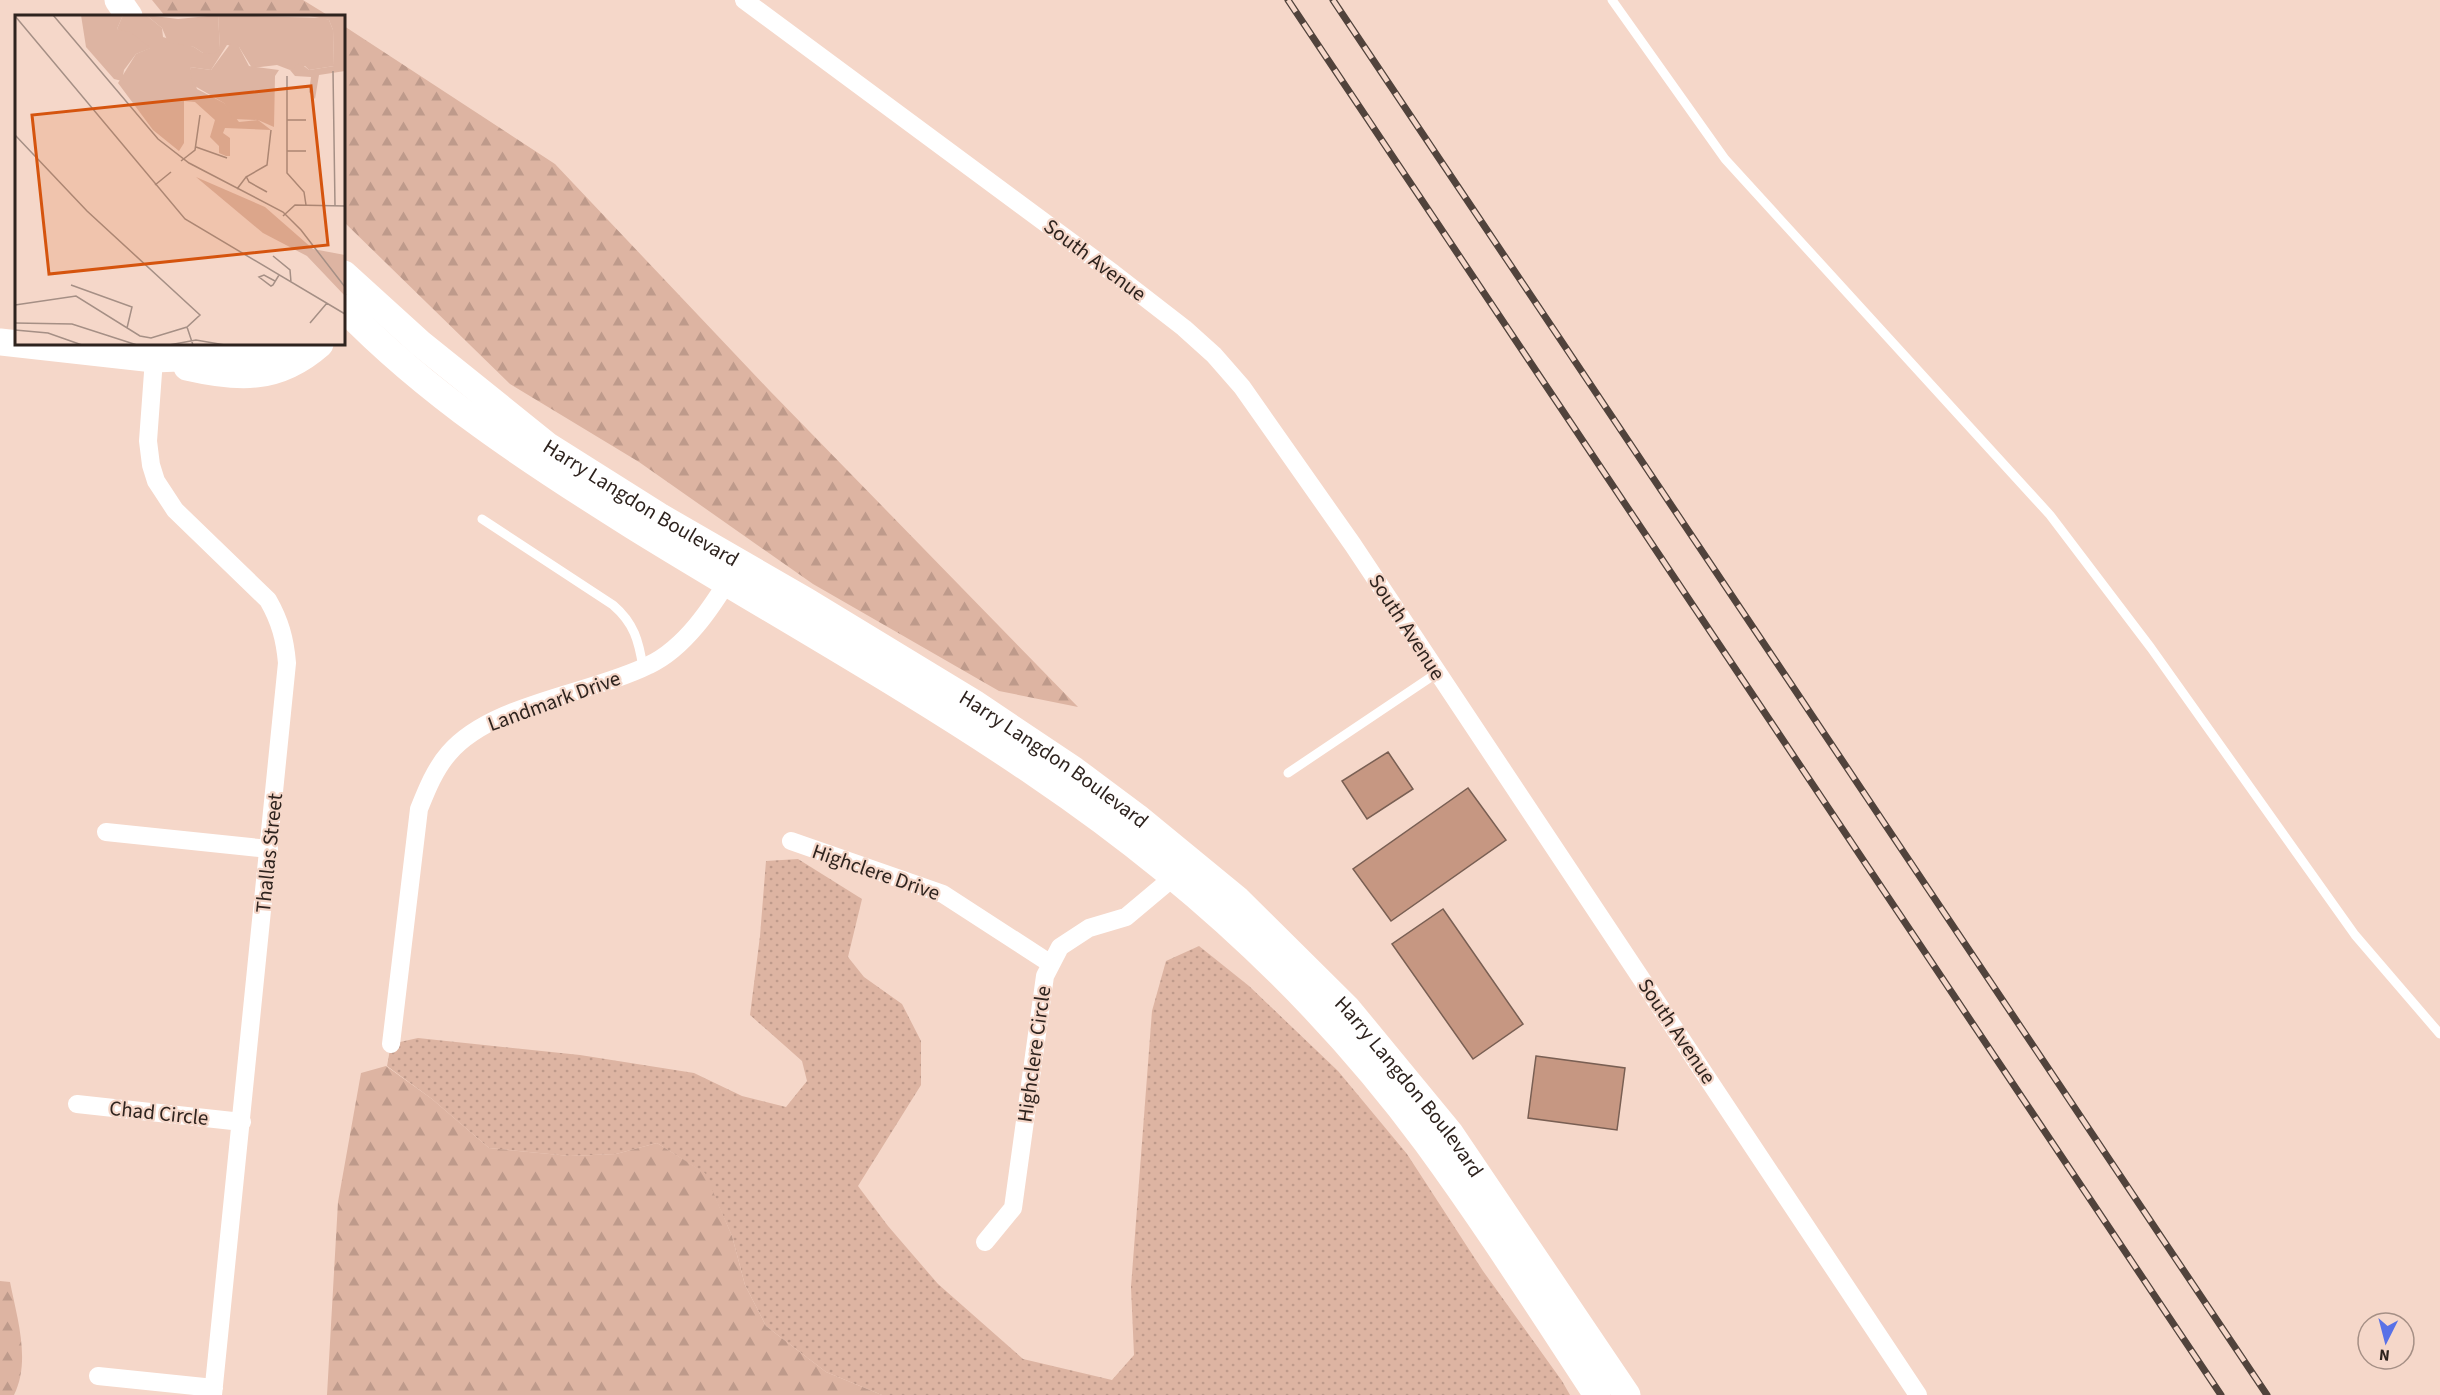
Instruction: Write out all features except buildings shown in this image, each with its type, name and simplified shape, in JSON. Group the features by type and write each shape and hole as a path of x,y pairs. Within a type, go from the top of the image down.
{"main road":[{"path":"118,0 128,15"},
{"name":"Harry Langdon Boulevard","path":"346,304 369,339 382,345 467,414 522,454 733,573"},
{"name":"Harry Langdon Boulevard","path":"346,304 420,343 548,446 919,698 1037,774 1130,841 1238,900 1347,1008 1450,1133 1627,1395"},
{"path":"0,342 15,344"},
{"path":"29,345 154,358 254,355 283,345"},
{"path":"154,358 214,373 249,375 279,370 292,364 319,345"},
{"name":"Harry Langdon Boulevard","path":"1183,869 1248,943 1304,998 1370,1072 1425,1140 1597,1395"}],"street":[{"name":"South Avenue","path":"744,0 1185,328 1214,355 1242,387 1353,545 1918,1395"},
{"name":"Thallas Street","path":"154,358 148,441 156,481 175,510 268,600 285,638 287,663 213,1392"},
{"name":"Landmark Drive","path":"392,1044 419,809 434,773 450,752 476,730 516,712 643,668 671,651 690,633 733,573"},
{"path":"106,832 269,849"},
{"name":"Highclere Drive","path":"791,841 943,894 1051,964"},
{"name":"Highclere Circle","path":"985,1242 1013,1208 1045,976 1060,947 1089,928 1126,917 1183,869"},
{"name":"Chad Circle","path":"77,1104 242,1122"},
{"path":"98,1376 213,1392"}],"lane":[{"path":"1612,0 1725,159 2050,515 2151,648 2355,934 2440,1034"},
{"path":"482,519 625,615 632,624 640,645 643,668"},
{"path":"1288,773 1437,673"}],"green space":[{"path":"152,0 303,0 327,15 164,15"},
{"path":"345,27 555,164 769,390 1078,707 999,691 813,584 639,462 510,384 345,223"},
{"path":"798,859 862,899 848,957 864,977 902,1004 921,1041 921,1085 858,1186 888,1226 938,1284 1023,1359 1112,1380 1134,1355 1131,1287 1152,1011 1166,961 1199,946 1249,986 1338,1071 1407,1154 1483,1271 1570,1395 882,1395 826,1372 766,1326 745,1285 732,1236 704,1173 657,1143 616,1154 570,1156 489,1148 432,1099 387,1066 391,1044 418,1038 580,1055 694,1073 742,1096 786,1107 807,1081 802,1061 750,1015 766,861"},
{"path":"386,1066 432,1099 489,1148 570,1156 616,1154 657,1143 705,1173 732,1236 745,1285 766,1326 826,1372 882,1395 327,1395 338,1202 361,1073"},
{"path":"0,1281 10,1282 21,1339 22,1368 14,1395 0,1395"}],"railway":[{"path":"1288,0 2221,1395"},
{"path":"1333,0 2267,1395"}]}
